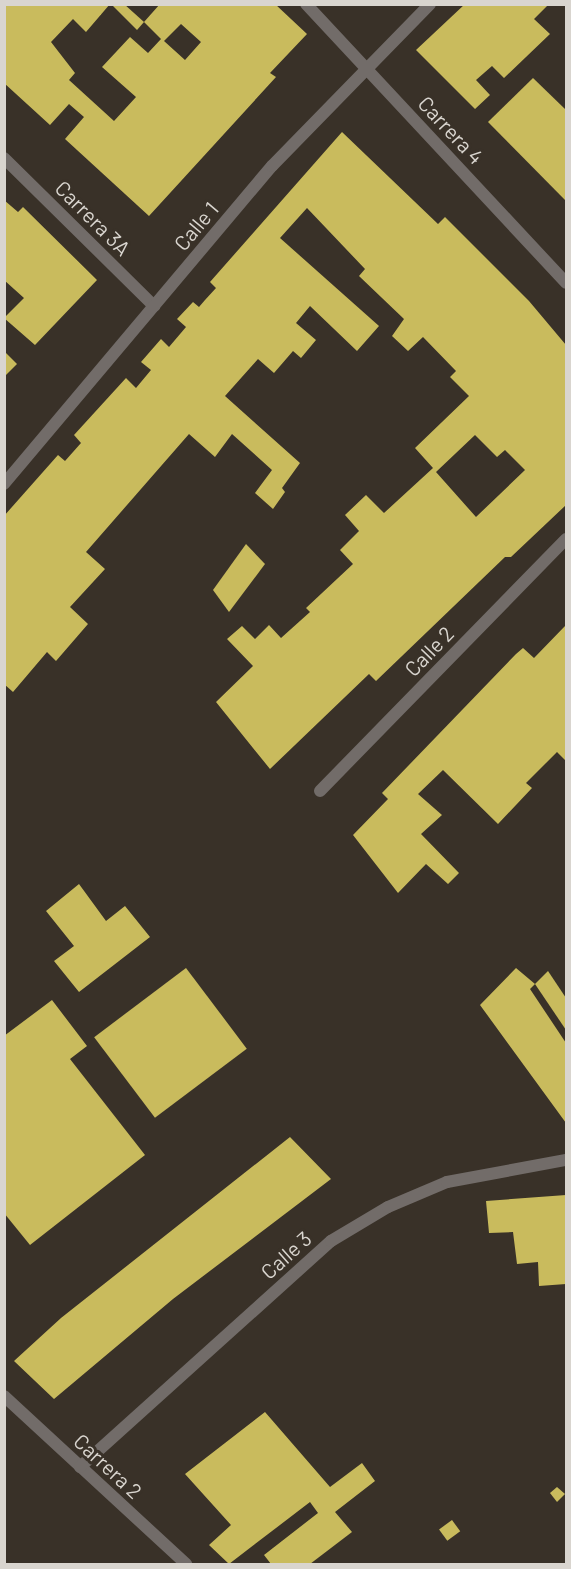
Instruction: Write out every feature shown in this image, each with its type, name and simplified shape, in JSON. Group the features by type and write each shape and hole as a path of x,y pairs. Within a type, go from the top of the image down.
{"street":[{"name":"Carrera 4","path":"306,4 567,283"},
{"name":"Calle 1","path":"4,484 272,166 430,4"},
{"name":"Carrera 3A","path":"4,158 154,306"},
{"name":"Calle 2","path":"320,791 567,539"},
{"name":"Calle 3","path":"81,1467 331,1241 388,1207 447,1182 567,1160"},
{"name":"Carrera 2","path":"4,1396 186,1564"}],"building":[{"path":"4,4 110,4 86,32 73,19 51,42 75,73 69,80 114,121 136,97 102,67 130,37 148,53 161,39 144,22 160,4 275,4 307,34 270,73 276,77 149,216 65,139 84,117 69,104 50,125 4,83","holes":["181,24 201,42 185,60 164,41"]},
{"path":"111,4 124,4 144,22 137,30"},
{"path":"465,4 549,4 534,19 550,34 504,78 492,66 476,80 490,95 475,109 416,50"},
{"path":"533,78 566,110 566,201 488,122"},
{"path":"342,132 438,224 445,217 529,301 566,345 566,505 511,557 505,557 376,681 369,674 270,769 216,702 253,666 227,639 242,626 255,639 269,625 281,638 310,612 306,608 353,564 340,550 359,531 345,515 366,495 384,513 433,468 415,448 469,396 450,377 456,371 423,337 408,351 392,336 404,319 359,276 365,269 307,208 280,238 379,326 357,351 310,306 296,323 316,340 301,358 293,351 274,373 258,359 225,396 300,463 282,488 285,492 273,509 255,493 272,470 232,434 215,457 189,434 86,552 105,569 70,607 88,624 56,661 47,652 13,692 4,684 4,516 58,455 65,461 81,443 74,435 126,378 136,388 151,370 141,362 161,339 169,347 186,327 177,319 193,302 199,307 216,288 210,282","holes":["475,435 497,457 505,450 525,470 476,517 436,472"]},
{"path":"4,200 18,212 23,207 97,280 35,345 4,318 24,298 4,280"},
{"path":"4,351 17,364 4,377"},
{"path":"246,544 265,564 229,612 213,590"},
{"path":"566,625 566,761 557,752 526,783 532,788 498,824 443,770 418,794 442,815 421,834 459,873 448,884 426,864 398,893 353,835 388,799 382,793 516,654 523,648 534,658"},
{"path":"79,884 106,921 125,906 150,937 79,992 54,961 74,946 46,911"},
{"path":"186,968 247,1049 155,1118 94,1037"},
{"path":"516,968 535,984 530,989 566,1043 566,1123 480,1005"},
{"path":"548,971 566,998 566,1030 535,984"},
{"path":"52,1000 87,1046 70,1059 145,1155 30,1245 4,1213 4,1036"},
{"path":"290,1137 331,1179 173,1299 54,1399 14,1361 61,1318"},
{"path":"566,1195 566,1284 539,1286 538,1262 517,1264 513,1232 489,1233 486,1201"},
{"path":"265,1412 330,1487 362,1463 375,1481 335,1512 352,1532 310,1564 271,1564 264,1555 318,1513 310,1502 229,1564 209,1545 231,1525 185,1474"},
{"path":"557,1487 565,1494 557,1502 550,1493"},
{"path":"452,1520 460,1531 447,1541 439,1529"}]}
